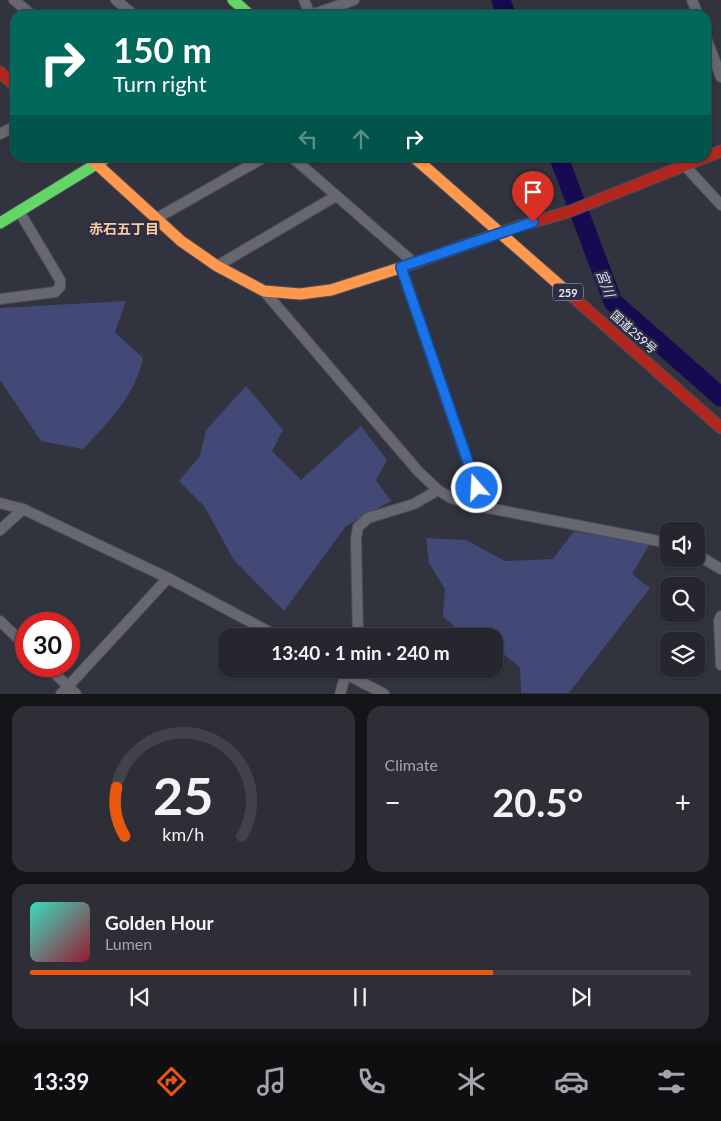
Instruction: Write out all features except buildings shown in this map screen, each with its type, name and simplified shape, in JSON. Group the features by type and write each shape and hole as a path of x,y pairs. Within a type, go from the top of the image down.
{"main road":[{"path":"233,0 244,10"},
{"path":"0,72 10,81"},
{"path":"0,223 94,162"},
{"path":"99,162 181,240 217,266 264,291 300,294 331,290 571,211 698,162"},
{"name":"国道259号","path":"420,162 721,428"}],"street":[{"path":"14,0 26,10"},
{"path":"116,0 128,10"},
{"path":"325,10 354,0"},
{"path":"711,51 721,77"},
{"path":"157,218 256,162"},
{"path":"298,162 414,263"},
{"path":"686,167 721,205"},
{"path":"217,266 336,196"},
{"path":"0,298 55,292 60,287 60,280 19,211"},
{"path":"401,267 484,507"},
{"path":"264,291 418,471 438,490 451,498 484,507 660,541"},
{"path":"358,628 356,539 358,527 368,518 414,504 438,490"},
{"path":"0,503 23,510 168,578 262,628"},
{"path":"0,530 23,510"},
{"path":"705,559 721,569"},
{"path":"56,677 68,691 168,578"},
{"path":"721,616 721,665"},
{"path":"0,621 15,635"},
{"path":"340,694 342,678"},
{"path":"357,678 384,694"}],"shaded area":[{"path":"126,301 115,332 143,358 128,396 102,429 83,449 41,441 0,380 0,308"},
{"path":"246,386 283,430 272,451 301,480 361,426 387,460 376,480 391,501 346,526 284,611 234,560 204,506 179,481 200,456 206,430"},
{"path":"574,531 649,545 632,574 650,588 569,693 521,693 520,667 503,654 503,628 456,628 443,616 445,589 429,563 426,538 466,540 505,561 553,559"}],"waterway":[{"name":"宮川","path":"501,0 504,10"},
{"name":"宮川","path":"560,162 613,302 721,397"}],"traffic: fast":[{"path":"233,0 244,10"},
{"path":"0,223 99,162"}],"traffic: slow":[{"path":"94,162 181,241 217,266 264,291 300,294 331,290 403,267"},
{"path":"420,162 565,290"}],"traffic: jam":[{"path":"0,72 10,81"},
{"path":"711,155 721,151"},
{"path":"403,267 516,227 568,212 693,162"},
{"path":"565,290 721,428"}],"district":[{"name":"赤石五丁目","path":"124,228"}],"route":[{"path":"477,488 401,267 533,222"}]}
